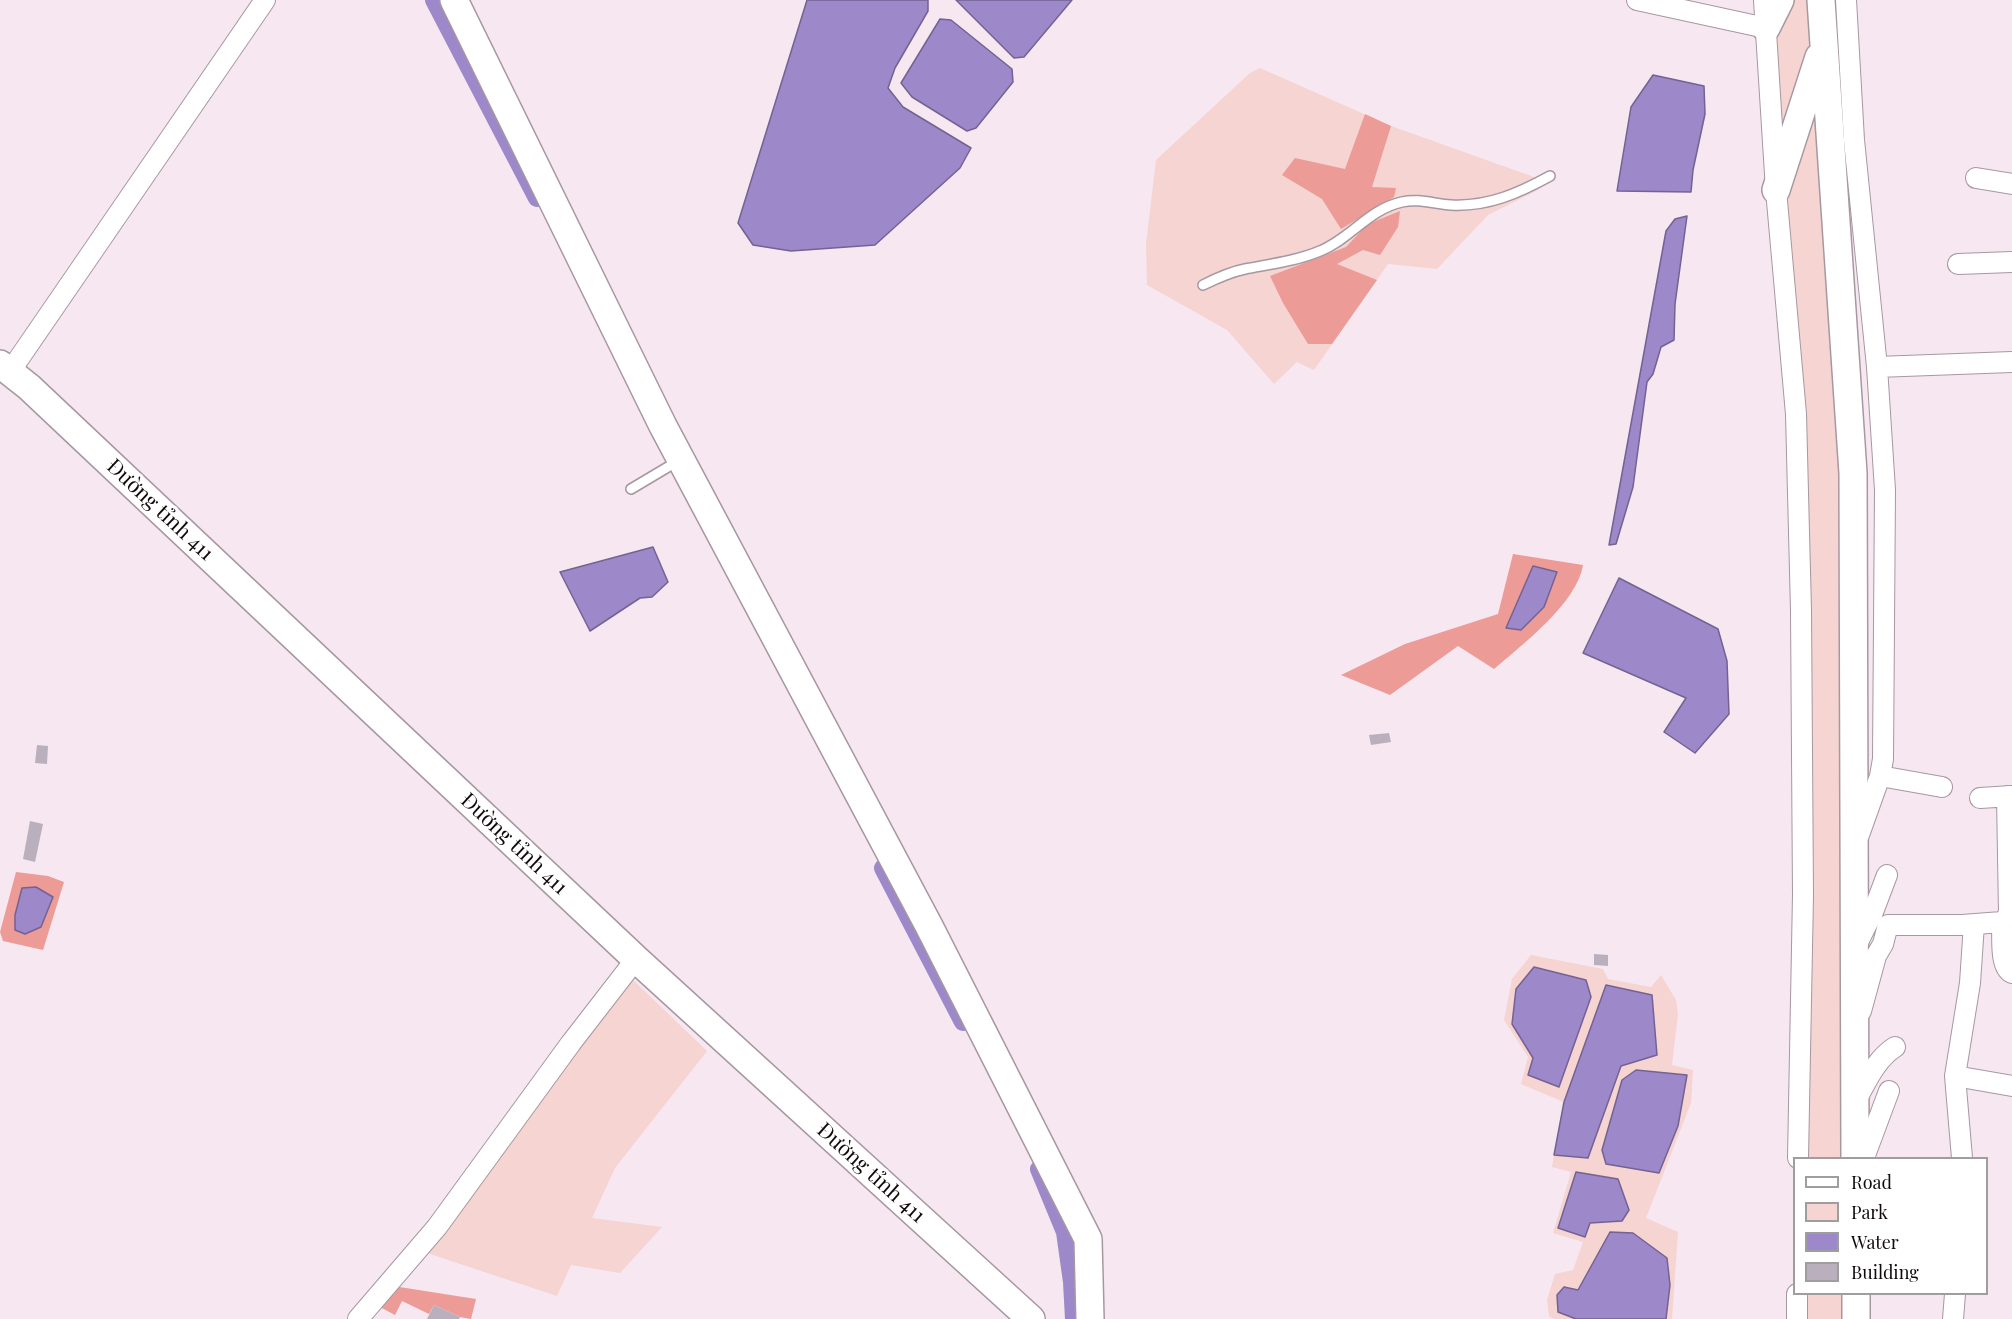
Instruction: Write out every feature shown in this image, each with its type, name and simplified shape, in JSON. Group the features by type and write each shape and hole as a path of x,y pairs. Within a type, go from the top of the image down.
{"main road":[{"path":"454,0 674,463 929,926 1089,1239 1090,1319"},
{"path":"1766,28 1780,0"},
{"path":"1821,0 1853,473 1855,1157"},
{"path":"1776,190 1824,41"},
{"name":"Đường tỉnh 411","path":"5,368 29,387 636,959 1031,1319"},
{"path":"1856,1295 1856,1319"}],"street":[{"path":"5,368 265,0"},
{"path":"1637,0 1766,28"},
{"path":"1764,0 1776,190 1796,414 1801,611 1803,895 1798,1157"},
{"path":"1846,0 1854,140 1877,367 1885,490 1883,759 1880,777 1855,847"},
{"path":"1976,178 2012,184"},
{"path":"1958,264 2012,262"},
{"path":"1877,367 2012,362"},
{"path":"1880,777 1942,787"},
{"path":"1855,1036 1876,956 1883,945 1888,926 2002,922 2009,915 2010,796 1980,798"},
{"path":"1855,949 1873,912 1887,875"},
{"path":"2002,922 2004,964 2007,971 2012,973"},
{"path":"1962,1157 1955,1076 1970,983 1974,924"},
{"path":"358,1319 437,1227 571,1043 636,959"},
{"path":"1855,1102 1873,1068 1895,1047"},
{"path":"1955,1076 2012,1086"},
{"path":"1864,1157 1889,1091"},
{"path":"1797,1295 1797,1319"},
{"path":"1953,1319 1955,1295"}],"lane":[{"path":"1203,285 1225,275 1299,259 1320,251 1333,245 1366,219 1398,203 1414,199 1452,205 1489,201 1518,193 1550,176"},
{"path":"631,489 674,463"}],"green space":[{"path":"1784,0 1816,0 1818,32 1779,160 1770,28"},
{"path":"1260,68 1391,126 1548,182 1536,191 1488,215 1437,269 1388,264 1314,370 1297,362 1274,384 1227,330 1147,285 1146,244 1156,160 1250,73"},
{"path":"1817,82 1849,524 1847,1157 1802,1157 1804,932 1781,194"},
{"path":"1531,955 1603,969 1608,979 1651,987 1661,975 1676,1000 1678,1014 1672,1065 1693,1070 1691,1103 1646,1218 1678,1232 1672,1319 1666,1319 1670,1285 1610,1232 1578,1291 1558,1312 1576,1319 1554,1319 1549,1316 1547,1300 1555,1274 1573,1270 1583,1242 1553,1233 1571,1172 1552,1167 1554,1155 1588,1158 1621,1066 1606,985 1564,1102 1521,1084 1528,1057 1504,1020 1512,979"},
{"path":"631,978 707,1051 615,1168 592,1218 662,1227 620,1273 571,1265 557,1296 427,1253"},
{"path":"1801,1295 1848,1295 1848,1319 1801,1319"}],"shaded area":[{"path":"1365,114 1391,126 1372,187 1396,188 1394,197 1341,229 1322,199 1282,175 1295,158 1345,169"},
{"path":"1400,211 1398,227 1380,255 1363,250 1337,264 1377,280 1332,344 1308,344 1283,303 1270,276 1346,247 1368,224"},
{"path":"1513,554 1583,565 1571,594 1560,608 1494,669 1458,646 1390,695 1341,675 1405,644 1498,614","holes":["1533,566 1557,573 1544,607 1521,630 1506,628"]},
{"path":"16,872 48,876 64,882 43,950 3,941 0,932"},
{"path":"393,1286 476,1299 471,1319 460,1317 434,1305 429,1314 402,1301 395,1315 378,1306"}],"water":[{"path":"807,0 928,0 928,11 895,68 888,88 903,107 971,148 960,168 875,245 791,251 753,245 738,223"},
{"path":"956,0 1072,0 1024,57 1014,58"},
{"path":"940,19 951,20 1012,69 1013,82 976,128 967,131 912,97 901,83"},
{"path":"1653,75 1704,86 1705,114 1693,170 1691,192 1617,191 1631,107"},
{"path":"1687,216 1675,304 1674,340 1661,347 1653,374 1647,382 1633,487 1616,544 1609,545 1666,231 1675,219"},
{"path":"653,547 668,582 652,597 640,598 590,631 560,572"},
{"path":"1533,566 1557,572 1544,607 1521,630 1506,628"},
{"path":"1619,578 1718,629 1727,661 1729,714 1695,753 1664,732 1686,698 1583,653"},
{"path":"36,887 53,897 41,927 25,934 15,930 15,915 22,888"},
{"path":"1534,967 1586,980 1591,997 1559,1087 1528,1075 1533,1058 1512,1024 1516,989"},
{"path":"1606,985 1652,995 1657,1055 1621,1066 1588,1158 1554,1155 1564,1102"},
{"path":"1636,1070 1687,1075 1678,1126 1659,1173 1606,1164 1602,1150 1622,1080"},
{"path":"1576,1172 1618,1179 1629,1210 1622,1221 1590,1223 1585,1237 1558,1228"},
{"path":"1610,1232 1633,1233 1667,1258 1670,1285 1666,1319 1576,1319 1558,1312 1557,1295 1564,1287 1578,1290"}],"building":[{"path":"1389,733 1391,742 1371,745 1369,735"},
{"path":"37,745 48,746 47,764 35,763"},
{"path":"30,821 43,824 35,862 23,859"},
{"path":"1594,954 1608,955 1608,966 1594,965"},
{"path":"434,1305 460,1317 459,1319 427,1319"}],"waterway":[{"path":"434,0 537,198"},
{"path":"883,868 963,1022"},
{"path":"1039,1169 1065,1232 1072,1282 1074,1319"}]}
